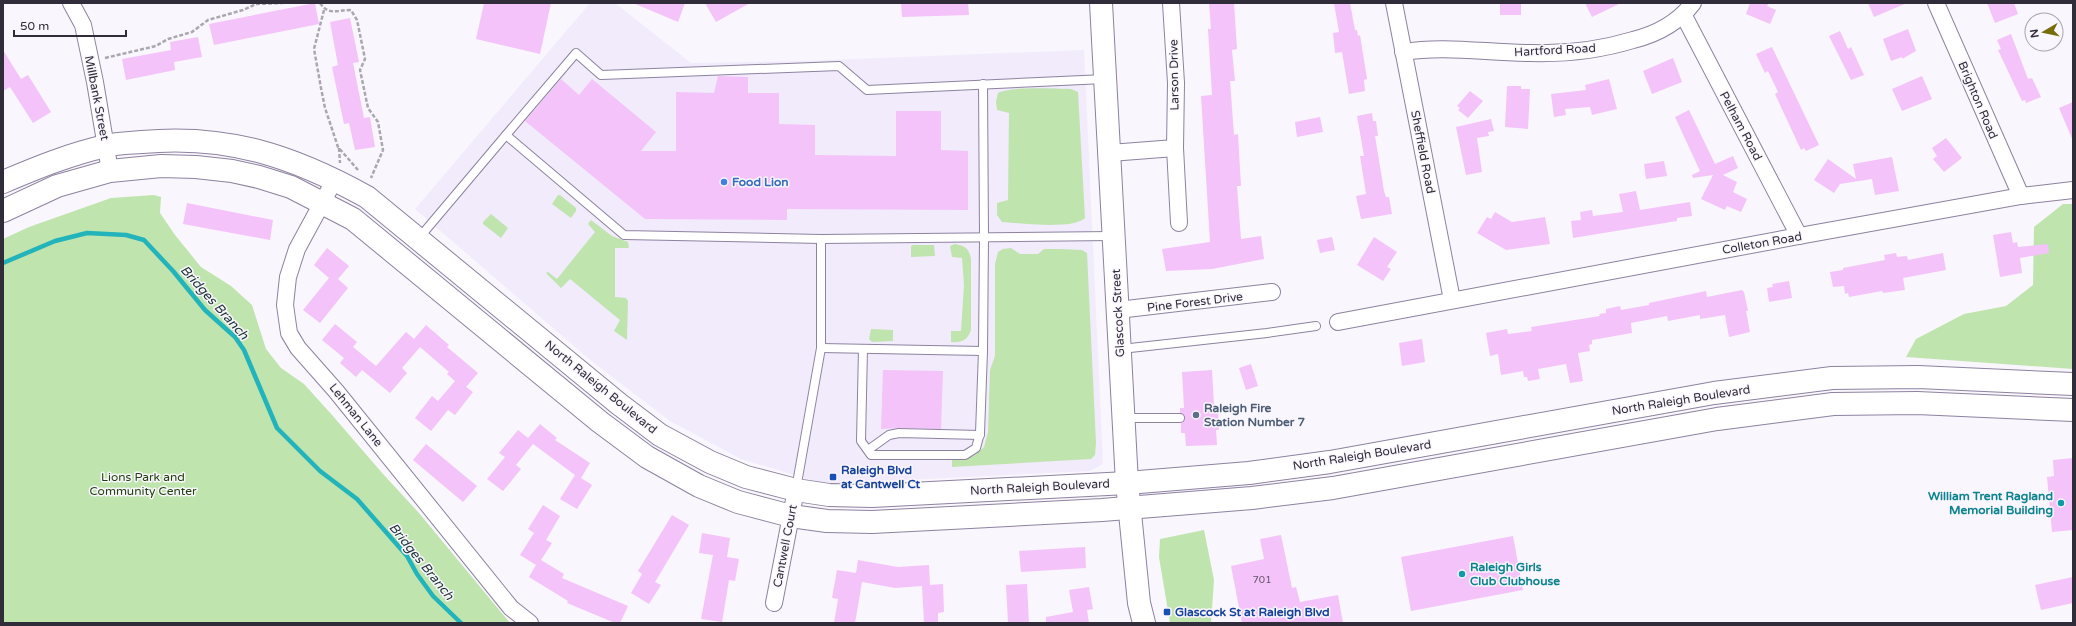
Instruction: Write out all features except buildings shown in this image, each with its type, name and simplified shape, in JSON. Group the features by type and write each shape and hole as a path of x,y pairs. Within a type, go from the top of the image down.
{"main road":[{"name":"Glascock Street","path":"1101,3 1127,483 1139,603 1144,623"},
{"name":"North Raleigh Boulevard","path":"3,182 50,162 106,146 161,140 199,141 236,145 266,152 338,174 419,238 619,404 660,435 710,462 746,477 796,490 829,495 872,496 1127,483 1249,473 1330,462 1714,393 1832,378 1918,377 2073,384"},
{"name":"North Raleigh Boulevard","path":"3,211 57,186 110,171 161,166 196,167 232,171 259,177 291,187 323,202 353,219 600,422 647,457 699,486 738,502 791,516 827,521 872,522 1129,507 1252,498 1333,488 1717,419 1833,404 1917,403 2073,410"}],"street":[{"name":"Millbank Street","path":"71,3 83,25 110,171"},
{"name":"Larson Drive","path":"1171,3 1176,83 1175,148 1179,223"},
{"name":"Sheffield Road","path":"1394,3 1452,300"},
{"name":"Hartford Road","path":"1403,52 1423,49 1531,54 1572,52 1612,46 1652,35 1684,16 1693,3"},
{"name":"Brighton Road","path":"1936,3 2021,196"},
{"name":"Pelham Road","path":"1684,16 1799,236"},
{"path":"1110,153 1175,148"},
{"name":"Lehman Lane","path":"338,174 297,249 288,277 285,305 289,333 298,348 336,391 511,608 530,623"},
{"name":"Colleton Road","path":"1338,322 2021,196 2073,190"},
{"name":"Pine Forest Drive","path":"1118,310 1272,292"},
{"name":"Cantwell Court","path":"774,603 796,490"}],"lane":[{"path":"419,238 576,53 601,75 839,66 867,90 1106,79"},
{"path":"863,349 861,441 871,455 965,455 976,448 980,435 982,351 984,237 983,84"},
{"path":"506,135 624,235 821,239 1114,236"},
{"path":"796,490 821,348 821,239"},
{"path":"1120,349 1267,333 1316,326"},
{"path":"821,348 982,351"},
{"path":"1123,418 1180,418"},
{"path":"868,450 889,435 899,433 980,435"}],"path":[{"path":"103,58 156,46 168,39 192,32 208,20 243,10 256,4 283,3"},
{"path":"320,3 324,10 329,12 351,10 358,20 365,59 360,70 368,108 378,122 383,150 369,182"},
{"path":"324,10 314,49 325,108 338,147 338,174"},
{"path":"338,147 359,171"}],"shaded area":[{"path":"590,3 615,3 691,63 804,61 1084,50 1103,464 1090,471 824,484 741,459 670,421 589,359 415,209"}],"green space":[{"path":"1012,89 1071,89 1078,92 1085,218 1079,222 1058,225 1002,222 997,215 997,203 1008,200 1009,113 997,110 996,102 998,93"},
{"name":"Lions Park and Community Center","path":"154,195 161,197 160,213 175,235 201,267 231,286 252,305 266,349 281,368 304,384 332,415 419,513 510,623 3,623 3,239 29,227 111,198"},
{"path":"558,195 576,208 576,211 571,218 552,204"},
{"path":"2063,204 2073,204 2073,369 1906,357 1916,339 1964,314 2006,306 2033,285 2034,227"},
{"path":"491,214 508,228 501,238 483,224 483,222"},
{"path":"591,220 612,236 628,242 629,248 615,248 615,297 626,298 628,301 627,340 614,331 620,320 570,279 561,288 546,273 548,272 557,279 595,232 588,224"},
{"path":"955,244 966,248 971,259 971,330 964,340 951,342 951,331 961,331 964,285 962,258 952,257 950,246"},
{"path":"934,245 935,256 911,257 911,246"},
{"path":"1011,248 1020,254 1038,254 1044,249 1082,250 1087,253 1096,443 1095,455 1091,459 952,467 952,460 963,460 975,455 984,447 988,432 990,370 995,356 995,264 998,252 1003,249"},
{"path":"871,329 893,330 893,341 872,342 869,339"},
{"path":"1204,530 1214,580 1211,623 1170,623 1159,557 1160,539"}],"waterway":[{"name":"Bridges Branch","path":"3,263 55,241 87,233 126,235 144,240 173,271 205,310 235,337 244,350 277,428 320,471 357,499 407,556 417,574 433,596 461,623"}],"place":[{"name":"Food Lion","path":"724,182"},
{"name":"Raleigh Fire Station Number 7","path":"1196,415"},
{"name":"Raleigh Blvd at Cantwell Ct","path":"833,477"},
{"name":"William Trent Ragland Memorial Building","path":"2061,503"},
{"name":"Raleigh Girls Club Clubhouse","path":"1462,574"},
{"name":"Glascock St at Raleigh Blvd","path":"1167,612"}]}
